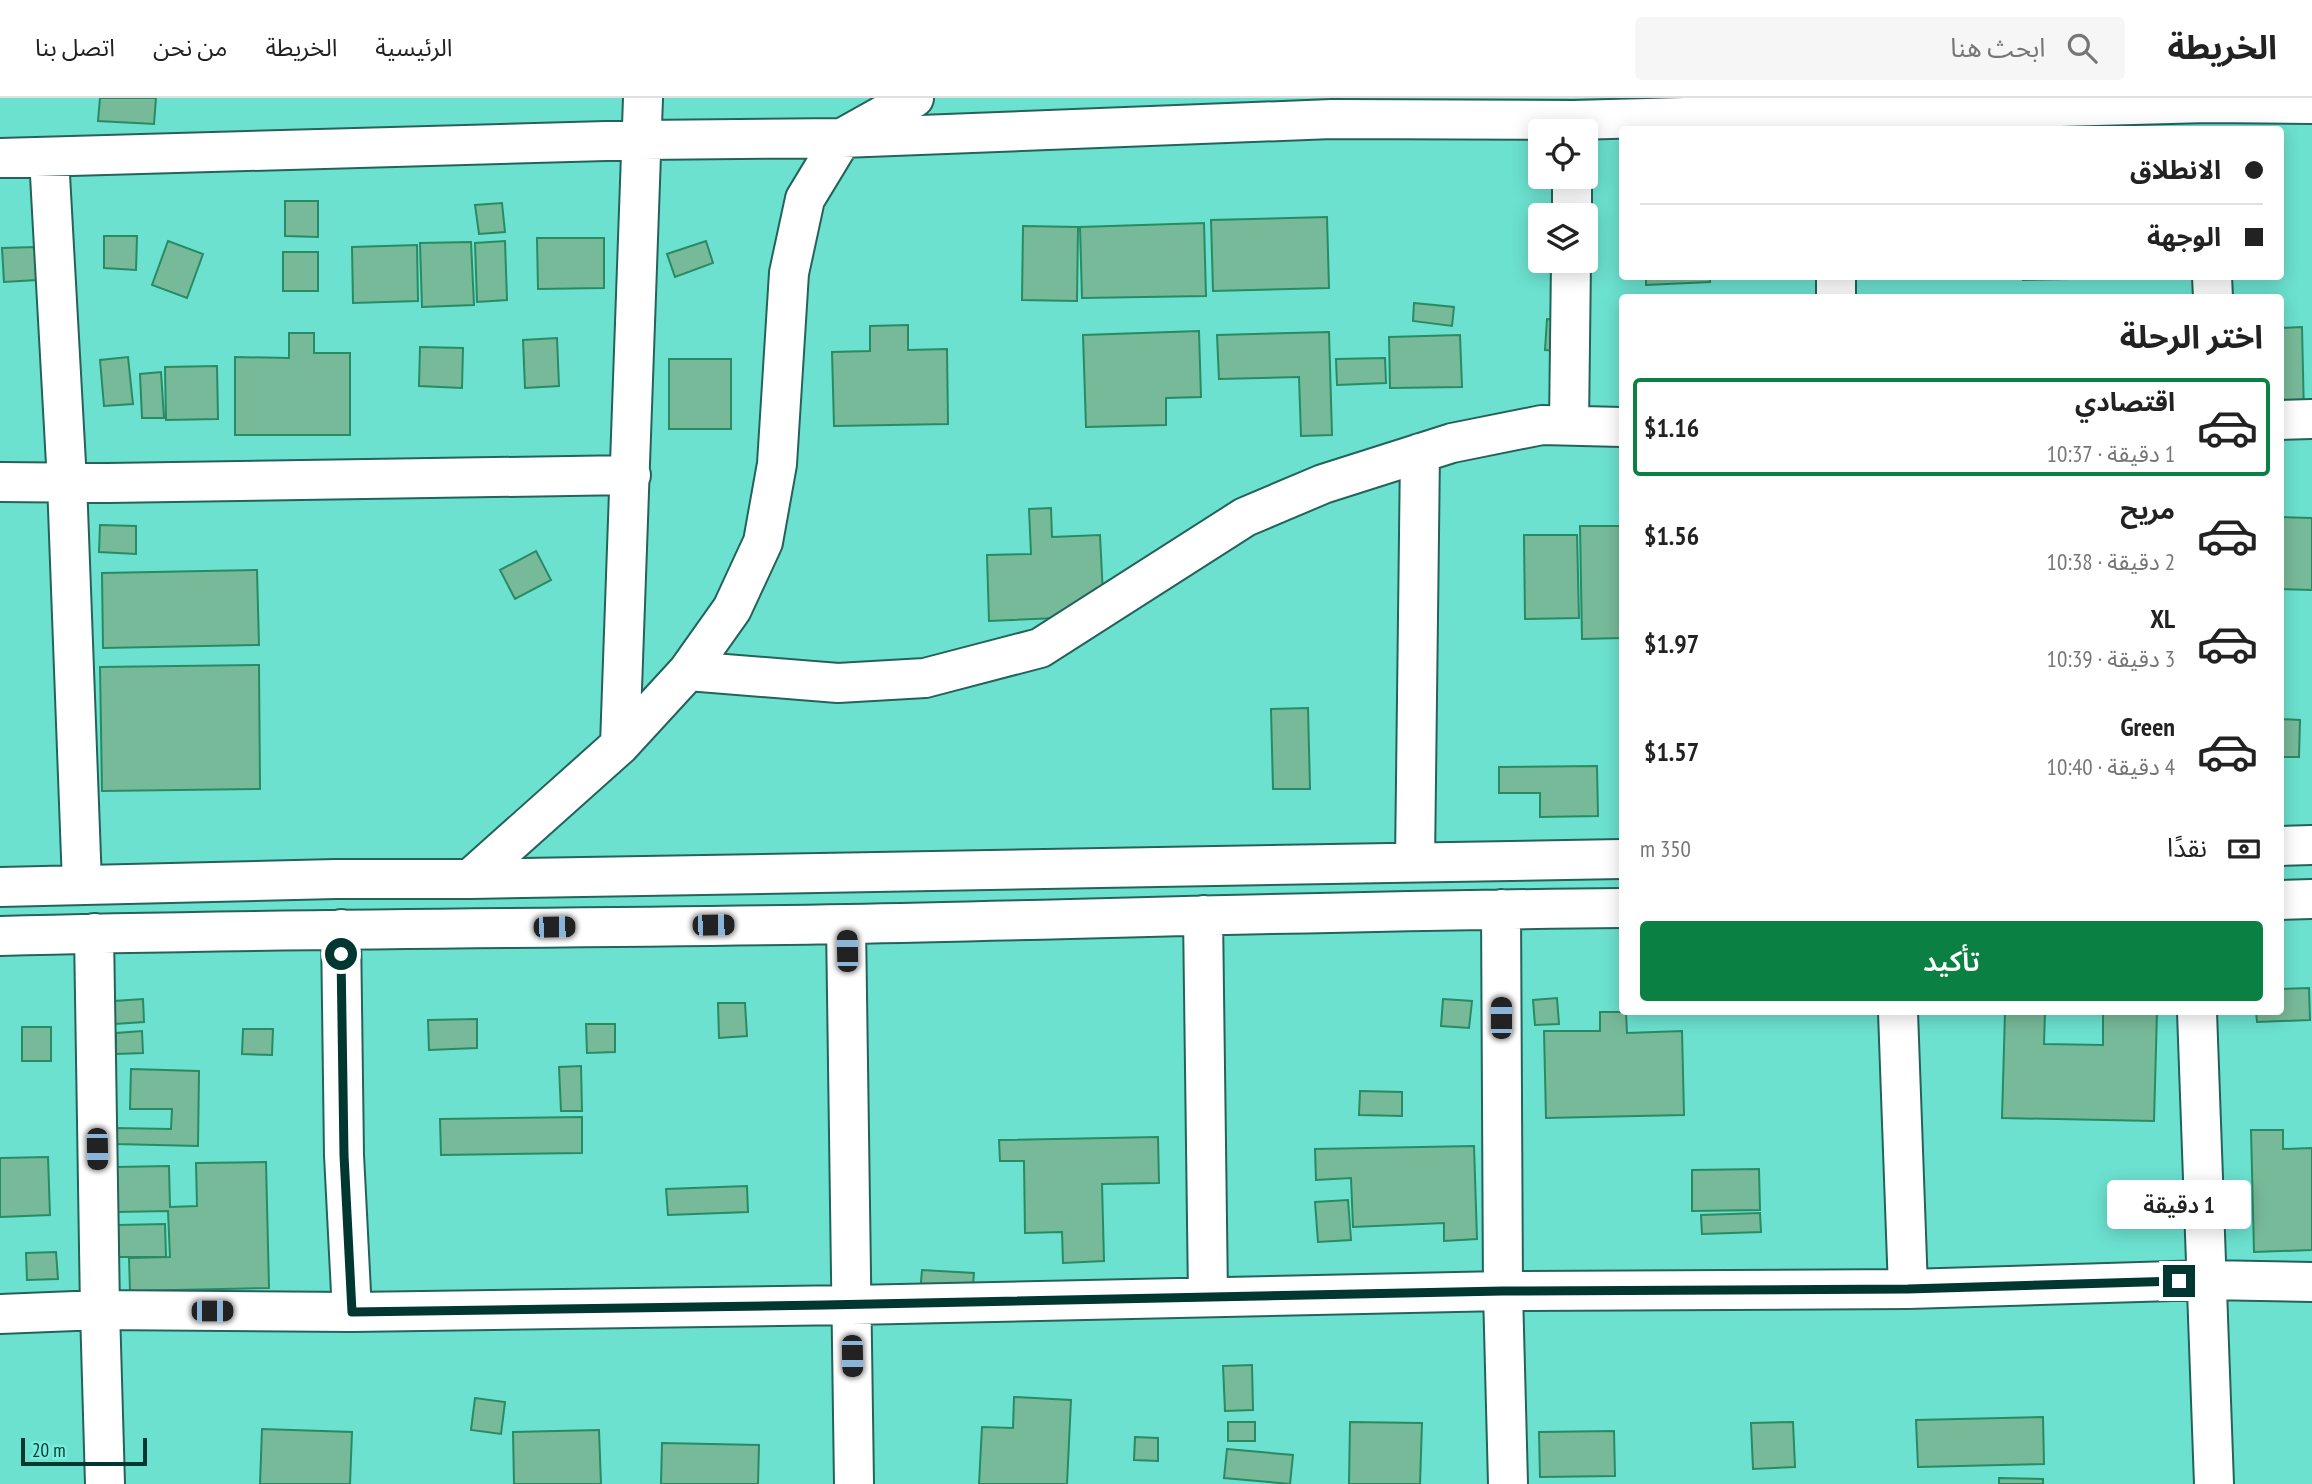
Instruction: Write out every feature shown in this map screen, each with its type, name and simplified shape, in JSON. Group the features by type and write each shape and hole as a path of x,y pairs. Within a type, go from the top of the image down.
{"street":[{"path":"620,745 643,98"},
{"path":"470,879 620,745 688,671 732,609 763,542 777,464 789,273 806,199 842,138 914,98"},
{"path":"1598,126 1837,121 2017,103 2209,116 2312,104"},
{"path":"0,158 642,140 842,138 1333,109 1528,123"},
{"path":"49,158 67,482 82,884"},
{"path":"1569,425 1571,273"},
{"path":"2284,420 2312,419"},
{"path":"688,671 838,683 925,678 1040,648 1245,517 1324,484 1452,443 1542,425 1619,427"},
{"path":"1415,862 1420,453"},
{"path":"0,482 108,483 631,475"},
{"path":"2284,846 2312,845"},
{"path":"0,887 336,878 470,879 1619,859"},
{"path":"2284,900 2312,899"},
{"path":"0,936 341,929 846,924 1619,908"},
{"path":"1501,909 1503,1291 1508,1484"},
{"path":"1203,915 1208,1297"},
{"path":"846,924 853,1484"},
{"path":"341,929 344,1155 352,1312"},
{"path":"94,933 105,1484"},
{"path":"1898,1015 1908,1289"},
{"path":"2197,1015 2214,1484"},
{"path":"0,1314 100,1310 352,1312 852,1305 1503,1291 1908,1289 2206,1280 2312,1282"}],"building":[{"path":"100,98 156,98 154,124 98,121"},
{"path":"285,201 318,201 318,237 285,236"},
{"path":"502,203 505,232 479,234 475,205"},
{"path":"1327,217 1329,288 1213,291 1211,220"},
{"path":"1204,223 1206,296 1082,298 1080,227"},
{"path":"1023,226 1078,227 1077,301 1022,300"},
{"path":"104,236 137,236 136,270 104,268"},
{"path":"537,238 604,238 604,288 538,289"},
{"path":"168,241 203,254 187,298 152,285"},
{"path":"505,241 507,300 477,302 475,243"},
{"path":"706,241 713,263 675,277 667,254"},
{"path":"471,242 474,305 422,307 420,243"},
{"path":"417,245 418,301 353,303 352,247"},
{"path":"36,247 37,280 4,282 2,248"},
{"path":"283,252 318,252 318,291 283,291"},
{"path":"1646,280 1710,280 1710,282 1646,285"},
{"path":"1414,303 1454,307 1452,326 1413,321"},
{"path":"1547,319 1563,321 1561,351 1545,350"},
{"path":"908,325 908,350 947,349 948,424 834,426 832,352 870,351 870,326"},
{"path":"2302,327 2304,416 2284,417 2284,328"},
{"path":"1199,331 1201,397 1166,398 1166,425 1086,427 1083,335"},
{"path":"1329,332 1332,435 1301,436 1299,377 1219,379 1217,335"},
{"path":"289,333 314,333 314,353 350,353 350,435 235,435 235,357 289,358"},
{"path":"1460,335 1462,387 1390,388 1389,337"},
{"path":"557,338 559,386 525,388 523,340"},
{"path":"420,347 463,348 462,388 419,386"},
{"path":"128,357 133,404 104,406 100,360"},
{"path":"1385,358 1386,383 1337,385 1336,359"},
{"path":"669,359 731,359 731,429 669,429"},
{"path":"217,366 218,419 166,420 165,367"},
{"path":"161,372 164,418 142,418 140,374"},
{"path":"1051,508 1052,537 1100,535 1104,616 989,621 987,555 1031,554 1029,509"},
{"path":"2284,517 2312,518 2312,590 2284,589"},
{"path":"100,525 136,526 136,554 99,552"},
{"path":"1580,526 1619,526 1619,638 1582,639"},
{"path":"1524,535 1577,535 1579,618 1525,619"},
{"path":"536,551 551,580 515,599 500,570"},
{"path":"257,570 259,645 103,648 102,573"},
{"path":"259,665 260,789 102,791 100,667"},
{"path":"1308,708 1310,789 1273,789 1271,709"},
{"path":"2284,719 2300,720 2299,757 2284,757"},
{"path":"1597,766 1598,816 1540,817 1540,793 1499,793 1499,767"},
{"path":"2309,988 2310,1020 2257,1022 2256,1015 2284,1015 2284,989"},
{"path":"1557,998 1559,1024 1535,1025 1533,1000"},
{"path":"143,999 144,1022 115,1024 114,1001"},
{"path":"1443,999 1472,1001 1469,1028 1441,1026"},
{"path":"718,1003 745,1003 747,1036 719,1038"},
{"path":"1600,1012 1619,1012 1619,1015 1626,1015 1627,1033 1682,1031 1684,1115 1546,1118 1544,1031 1600,1031"},
{"path":"2005,1015 2045,1015 2044,1044 2103,1045 2103,1015 2157,1015 2154,1121 2002,1118"},
{"path":"477,1019 477,1048 429,1050 428,1020"},
{"path":"586,1024 615,1024 615,1052 587,1053"},
{"path":"22,1027 51,1027 51,1061 22,1061"},
{"path":"243,1029 273,1029 272,1055 242,1054"},
{"path":"142,1031 143,1053 116,1054 116,1033"},
{"path":"581,1066 582,1111 561,1111 559,1067"},
{"path":"131,1069 199,1071 198,1146 116,1144 116,1128 171,1129 172,1109 130,1109"},
{"path":"1360,1091 1402,1092 1402,1116 1359,1115"},
{"path":"582,1117 582,1153 441,1155 440,1119"},
{"path":"2251,1130 2283,1130 2283,1149 2312,1148 2312,1250 2254,1252"},
{"path":"1158,1137 1159,1183 1102,1184 1104,1261 1063,1263 1062,1232 1025,1233 1024,1161 1000,1161 999,1140"},
{"path":"1474,1146 1477,1239 1444,1241 1444,1223 1353,1227 1351,1178 1316,1180 1315,1149"},
{"path":"48,1157 50,1215 0,1217 0,1158"},
{"path":"266,1162 269,1288 130,1291 129,1258 170,1257 168,1211 116,1212 116,1167 169,1166 170,1207 197,1206 196,1163"},
{"path":"1759,1169 1760,1210 1692,1211 1692,1170"},
{"path":"747,1186 748,1212 668,1215 666,1189"},
{"path":"1348,1200 1351,1240 1318,1242 1315,1202"},
{"path":"1760,1213 1761,1232 1702,1234 1701,1215"},
{"path":"165,1224 166,1257 119,1257 118,1225"},
{"path":"56,1252 58,1279 27,1280 26,1253"},
{"path":"922,1270 974,1273 972,1297 920,1294"},
{"path":"1252,1365 1253,1410 1225,1411 1223,1366"},
{"path":"1014,1397 1071,1400 1067,1484 979,1484 982,1427 1013,1428"},
{"path":"475,1398 505,1402 501,1434 471,1430"},
{"path":"2043,1417 2044,1464 1918,1467 1916,1420"},
{"path":"1228,1422 1255,1422 1255,1441 1228,1441"},
{"path":"1350,1422 1422,1423 1420,1484 1349,1484"},
{"path":"1793,1422 1795,1467 1753,1469 1751,1423"},
{"path":"262,1429 352,1432 350,1484 260,1484"},
{"path":"599,1430 601,1484 514,1484 513,1432"},
{"path":"1614,1431 1615,1476 1540,1477 1539,1432"},
{"path":"1135,1437 1158,1438 1158,1461 1134,1460"},
{"path":"662,1443 759,1445 758,1484 661,1484"},
{"path":"1227,1449 1293,1455 1290,1484 1224,1478"},
{"path":"1999,1478 2043,1479 2043,1484 1999,1484"}],"route":[{"path":"341,954 344,1155 352,1312 1503,1291 1908,1289 2179,1281"}]}
